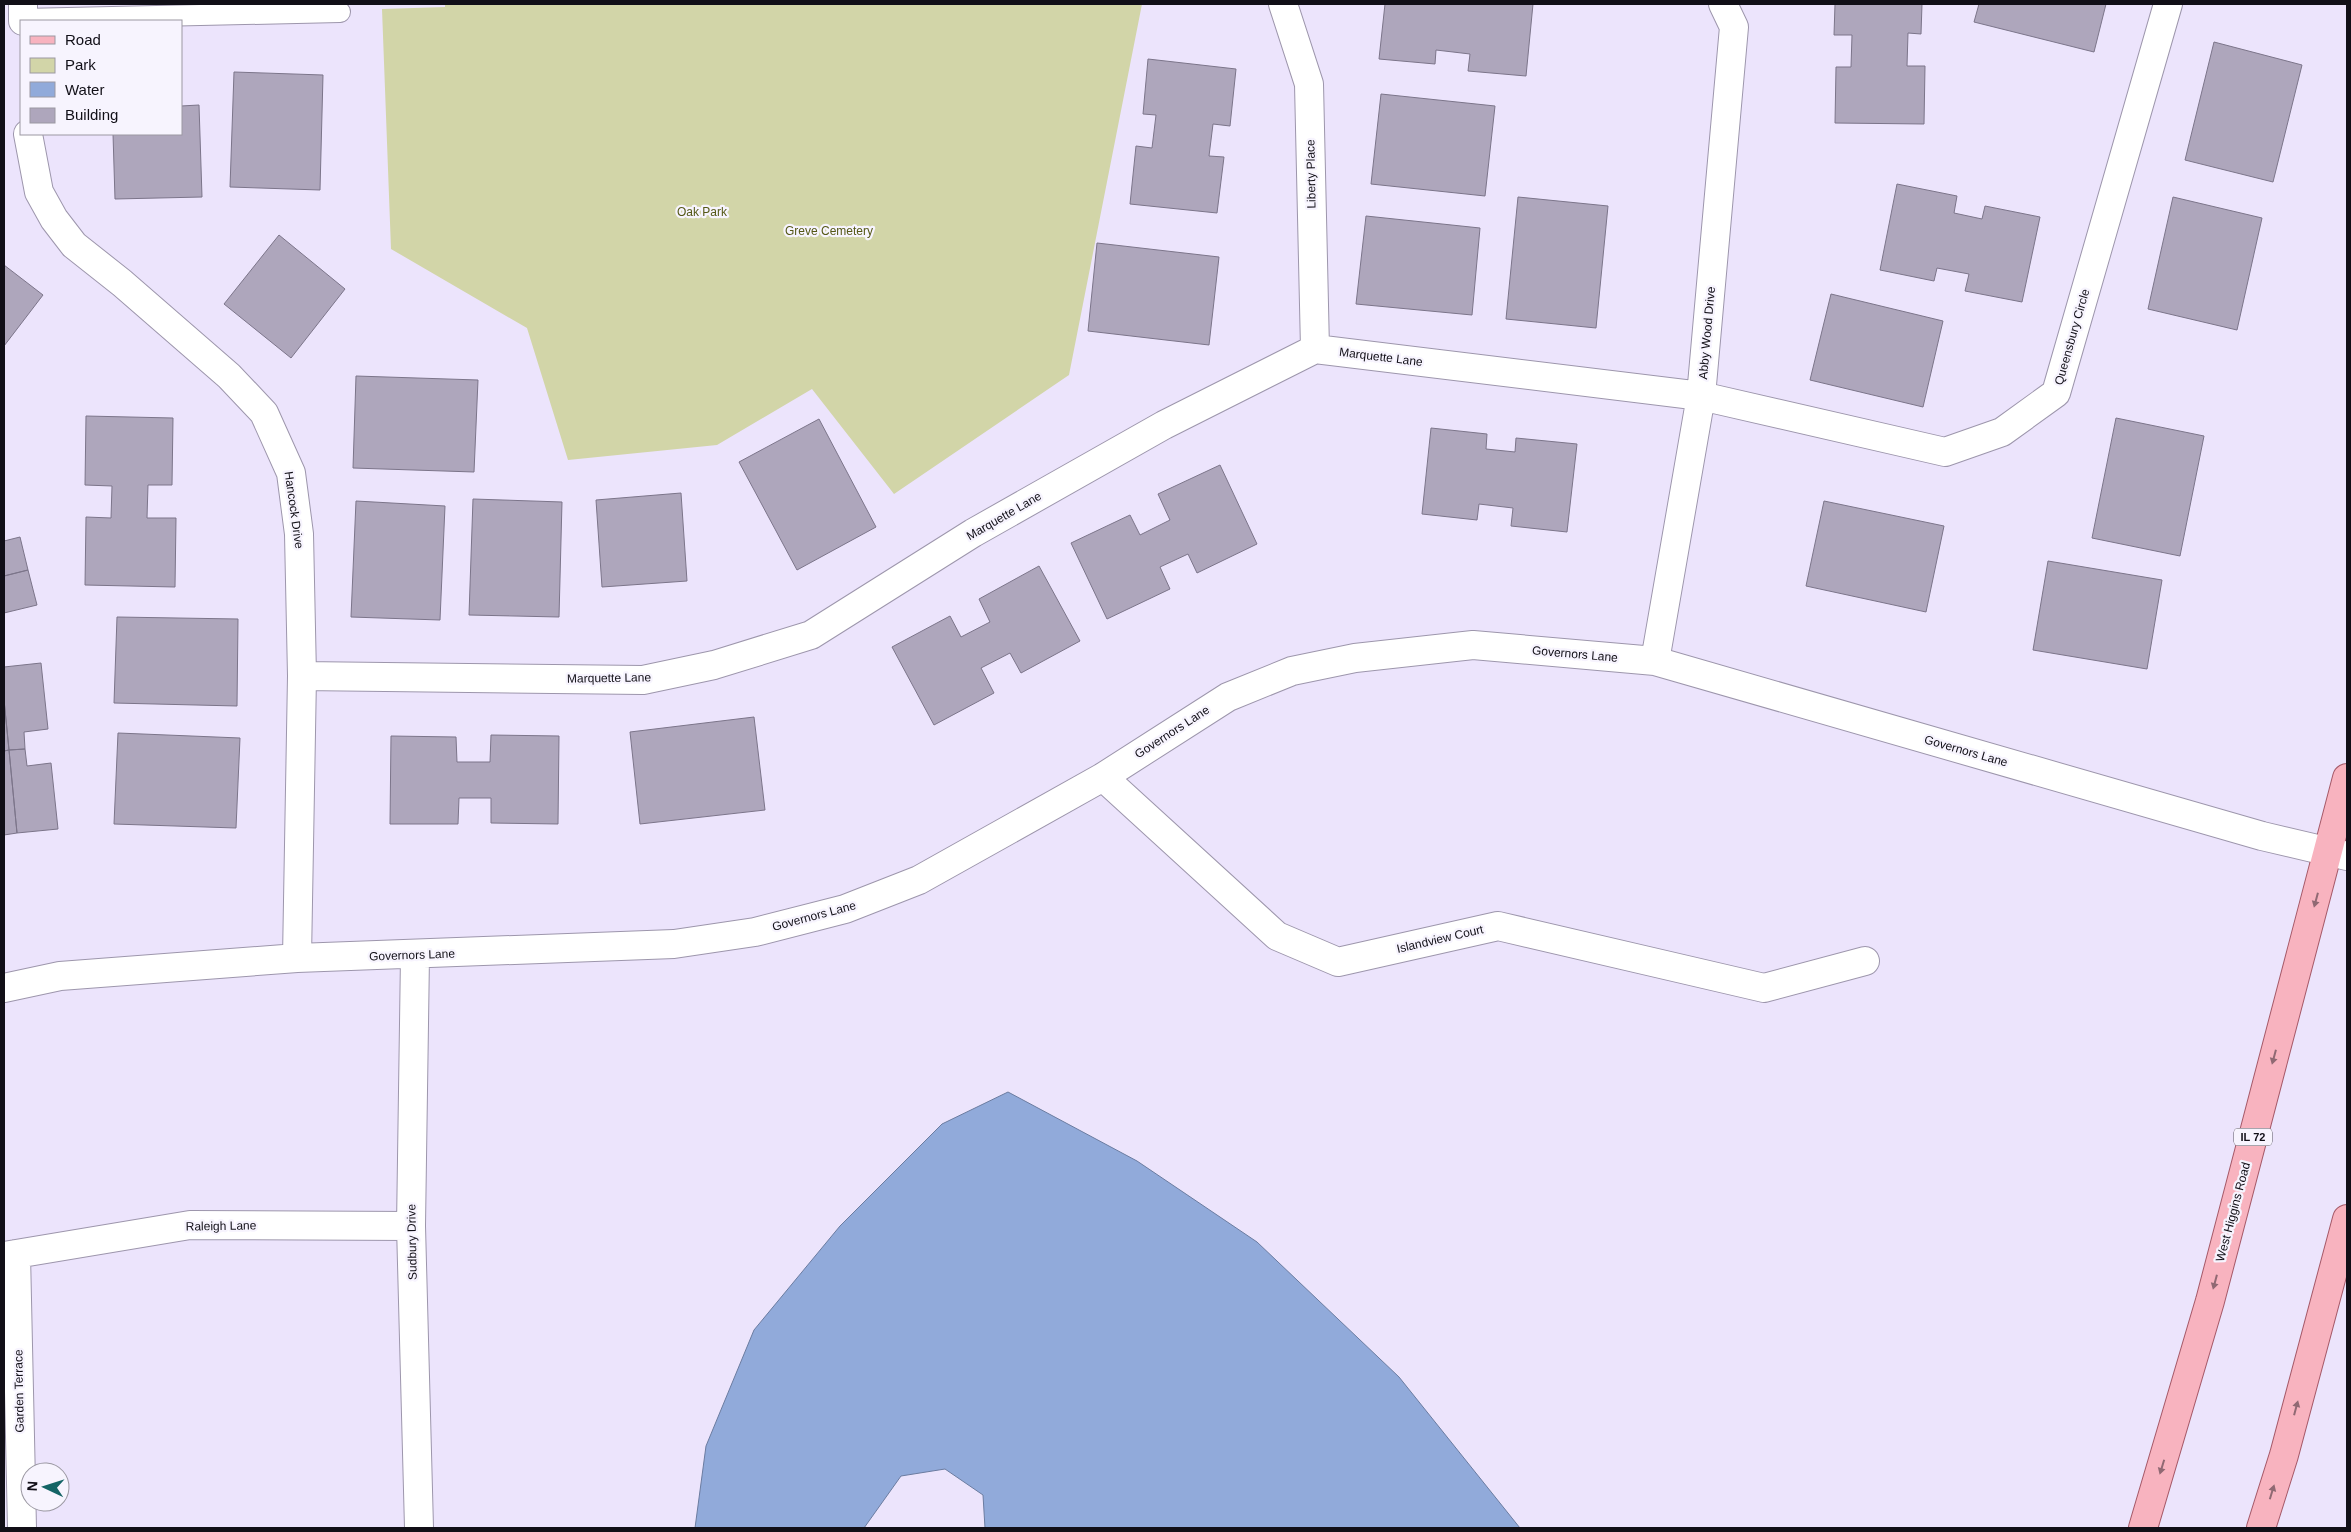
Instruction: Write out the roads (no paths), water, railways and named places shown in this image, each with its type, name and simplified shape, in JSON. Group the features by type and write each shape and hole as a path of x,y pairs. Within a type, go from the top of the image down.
{"main road":[{"name":"West Higgins Road","path":"2143,1528 2338,855 2347,778"},
{"path":"2261,1528 2284,1455 2347,1219"}],"street":[{"name":"Liberty Place","path":"1283,4 1309,84 1316,348"},
{"name":"Abby Wood Drive","path":"1655,661 1701,396 1734,26 1723,4"},
{"name":"Queensbury Circle","path":"1701,396 1944,452 2002,432 2056,393 2168,4"},
{"name":"Hancock Drive","path":"28,135 39,192 54,219 74,244 229,376 264,413 292,473 299,534 302,676 297,958"},
{"name":"Marquette Lane","path":"302,676 643,680 714,666 811,636 1016,509 1164,425 1316,348 1701,396"},
{"name":"Governors Lane","path":"4,988 60,976 297,958 415,956 674,944 755,932 845,909 918,880 1103,777 1228,697 1292,670 1355,658 1473,645 1655,661 2262,836 2338,855"},
{"name":"Islandview Court","path":"1103,777 1277,936 1338,962 1498,926 1764,988 1865,960"},
{"name":"Sudbury Drive","path":"415,956 411,1226 419,1528"},
{"name":"Raleigh Lane","path":"10,1255 190,1225 411,1226"},
{"name":"Garden Terrace","path":"10,1255 22,1528"}],"lane":[{"path":"23,15 340,12"}],"water":[{"path":"1008,1092 1137,1161 1257,1242 1399,1377 1520,1528 985,1528 983,1495 945,1469 901,1476 864,1528 695,1528 706,1446 754,1330 840,1226 942,1124"}],"park label":[{"name":"Oak Park","path":"702,212"},
{"name":"Greve Cemetery","path":"829,231"}]}
